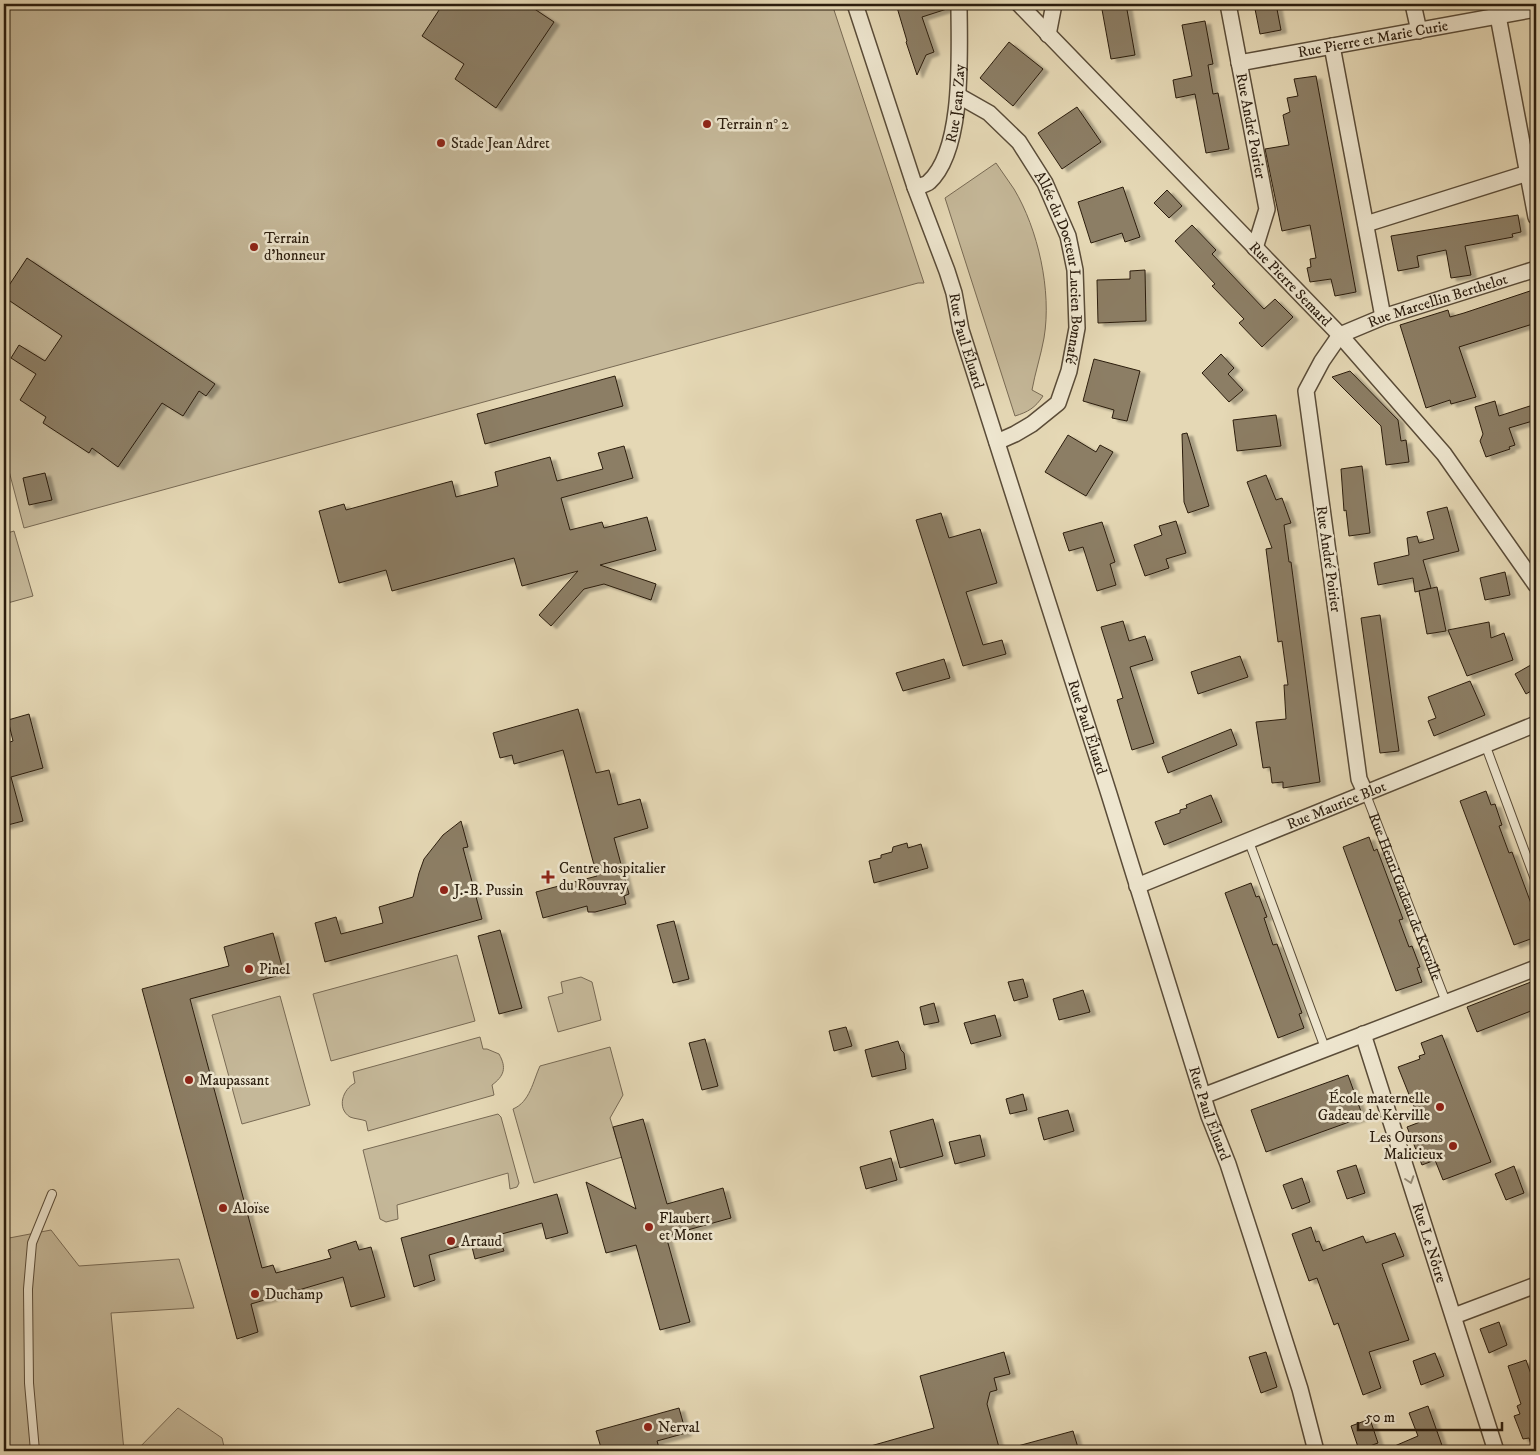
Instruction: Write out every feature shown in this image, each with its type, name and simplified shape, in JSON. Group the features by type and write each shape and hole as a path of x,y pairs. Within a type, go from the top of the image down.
{"street":[{"name":"Rue Paul Éluard","path":"855,4 915,187 947,271 954,293 961,330 1203,1096 1228,1164 1300,1389 1316,1451"},
{"name":"Rue Jean Zay","path":"915,187 928,183 939,168 949,148 959,96 959,4"},
{"name":"Rue Pierre Semard","path":"1019,4 1254,248 1340,334 1444,454 1536,585"},
{"path":"1048,35 1054,4"},
{"name":"Rue André Poirier","path":"1228,4 1267,209 1254,248"},
{"path":"1413,4 1419,31"},
{"name":"Rue Pierre et Marie Curie","path":"1239,63 1536,9"},
{"path":"1498,16 1536,217"},
{"path":"1332,46 1383,317"},
{"name":"Allée du Docteur Lucien Bonnafé","path":"959,96 989,113 1019,142 1045,183 1068,236 1075,270 1077,328 1069,371 1058,404 1032,424 997,442"},
{"path":"1366,224 1528,173"},
{"name":"Rue Marcellin Berthelot","path":"1340,334 1383,317 1536,269"},
{"name":"Rue André Poirier","path":"1340,334 1322,361 1306,391 1359,779 1365,792"},
{"name":"Rue Maurice Blot","path":"1136,886 1248,839 1536,724"},
{"path":"1203,1096 1536,968"},
{"name":"Rue Le Nôtre","path":"1363,1034 1496,1451"},
{"path":"1454,1316 1536,1285"}],"lane":[{"path":"1485,744 1536,882"},
{"name":"Rue Henri Gadeau de Kerville","path":"1365,792 1446,1002"},
{"path":"1248,839 1326,1048"},
{"path":"35,1451 29,1383 28,1289 32,1243 52,1194"}],"shaded area":[{"name":"Stade Jean Adret","path":"4,4 832,4 924,283 918,283 24,528 4,452"},
{"path":"996,163 1014,189 1030,223 1041,261 1046,301 1044,338 1032,390 1043,396 1031,409 1015,416 945,198"},
{"path":"14,531 33,596 4,604 4,534"},
{"path":"457,955 475,1021 331,1061 313,994"},
{"path":"581,977 592,982 601,1020 558,1032 548,997 563,993 561,982"},
{"path":"280,996 310,1105 242,1124 212,1015"},
{"path":"480,1037 483,1049 499,1054 503,1063 502,1075 492,1085 494,1095 368,1131 366,1121 350,1117 343,1109 344,1094 355,1083 353,1072"},
{"path":"610,1047 623,1095 610,1118 622,1157 534,1183 513,1109 519,1106 527,1096 540,1066"},
{"path":"498,1114 501,1117 519,1183 517,1187 510,1189 508,1173 397,1205 398,1219 386,1222 380,1219 363,1150"},
{"path":"51,1230 79,1266 179,1259 194,1308 111,1313 124,1451 4,1451 4,1321 7,1318 9,1301 4,1290 4,1239"},
{"path":"178,1408 222,1438 225,1451 136,1451"}],"building":[{"path":"443,4 527,4 554,22 496,108 455,79 464,64 422,36"},
{"path":"896,4 950,4 950,8 922,17 934,52 926,55 917,75 906,42"},
{"path":"1101,4 1126,4 1135,55 1111,59"},
{"path":"1254,4 1276,4 1281,30 1260,34"},
{"path":"1205,21 1213,64 1208,65 1213,94 1218,93 1229,149 1206,153 1195,94 1176,98 1173,80 1192,76 1182,25"},
{"path":"1009,42 1043,69 1013,106 980,78"},
{"path":"1316,76 1356,292 1335,296 1331,279 1310,282 1307,268 1311,267 1310,259 1316,258 1310,225 1282,231 1265,149 1289,145 1283,115 1290,112 1287,98 1298,96 1294,79"},
{"path":"1077,107 1101,142 1062,169 1038,133"},
{"path":"1123,187 1140,237 1125,242 1122,233 1091,243 1078,202"},
{"path":"1167,190 1182,206 1169,218 1154,203"},
{"path":"1518,215 1521,232 1512,234 1513,237 1465,246 1471,275 1451,278 1446,250 1417,256 1419,267 1398,271 1391,236"},
{"path":"1192,225 1216,250 1212,254 1264,309 1275,299 1293,317 1262,347 1239,323 1244,319 1212,286 1215,284 1175,241"},
{"path":"27,258 215,384 206,396 199,391 183,416 162,403 118,467 92,448 89,453 43,423 46,417 20,400 36,374 11,358 19,345 45,361 62,336 4,297 4,293"},
{"path":"1145,270 1146,321 1098,323 1097,280 1130,279 1130,271"},
{"path":"1536,289 1536,323 1459,347 1476,397 1451,404 1450,400 1426,408 1400,325 1448,310 1450,317"},
{"path":"1221,354 1234,368 1228,374 1243,390 1229,402 1202,373"},
{"path":"1094,359 1140,371 1127,421 1112,418 1114,410 1083,401"},
{"path":"1350,371 1398,420 1401,441 1406,440 1409,462 1386,465 1381,426 1332,377"},
{"path":"615,376 623,406 485,444 477,414"},
{"path":"1495,401 1499,416 1536,404 1536,420 1509,428 1515,445 1509,447 1510,449 1486,457 1480,441 1483,434 1475,407"},
{"path":"1276,415 1281,446 1237,451 1233,420"},
{"path":"1187,433 1209,506 1188,513 1184,502 1182,434"},
{"path":"1068,435 1096,452 1100,445 1113,452 1086,496 1045,472"},
{"path":"624,446 633,478 561,498 570,530 602,522 604,528 647,517 656,550 600,565 656,584 651,600 604,584 584,589 551,626 539,615 578,571 522,586 514,558 392,591 386,570 339,583 319,511 344,504 346,510 452,481 456,497 498,486 495,472 550,457 557,481 603,469 598,453"},
{"path":"1362,466 1370,533 1349,536 1346,510 1344,511 1341,469"},
{"path":"45,473 52,500 29,505 23,478"},
{"path":"1266,475 1276,500 1282,498 1291,523 1284,525 1289,562 1291,562 1320,782 1283,788 1283,782 1272,783 1270,767 1263,768 1256,722 1286,719 1284,685 1288,685 1282,641 1278,642 1266,549 1272,548 1247,482"},
{"path":"1447,507 1459,551 1423,560 1431,588 1415,592 1413,578 1378,585 1374,563 1409,555 1407,538 1417,536 1419,543 1434,539 1427,512"},
{"path":"941,513 949,538 980,529 997,583 966,592 983,645 1002,640 1006,654 963,666 916,520"},
{"path":"1176,521 1186,553 1166,559 1169,568 1145,576 1134,545 1162,535 1159,526"},
{"path":"1102,522 1115,562 1110,564 1116,585 1097,591 1083,547 1069,551 1063,533"},
{"path":"1505,572 1510,595 1485,600 1480,578"},
{"path":"1437,587 1446,631 1427,634 1419,591"},
{"path":"1380,615 1399,751 1380,753 1361,618"},
{"path":"1123,621 1129,641 1145,636 1153,660 1130,667 1154,743 1132,750 1117,700 1123,698 1101,627"},
{"path":"1489,622 1491,638 1504,633 1513,660 1467,676 1448,630"},
{"path":"1240,656 1248,677 1198,694 1191,672"},
{"path":"944,659 950,678 903,691 896,673"},
{"path":"1536,662 1536,688 1526,694 1515,674"},
{"path":"1470,681 1485,715 1434,736 1428,721 1436,718 1428,697"},
{"path":"578,709 596,773 609,770 618,805 640,799 648,828 614,838 629,894 624,896 626,904 595,912 588,912 587,906 543,918 536,892 597,876 563,750 514,764 512,755 500,758 493,733"},
{"path":"29,714 43,768 11,777 23,821 4,826 4,744 13,741 8,720"},
{"path":"1231,729 1237,745 1168,773 1162,757"},
{"path":"1486,791 1491,805 1495,804 1502,825 1499,826 1509,853 1512,852 1536,917 1536,937 1514,945 1460,801"},
{"path":"1211,795 1222,822 1164,845 1155,822 1180,813 1180,810 1187,808 1186,805"},
{"name":"J.-B. Pussin","path":"461,821 468,847 463,848 482,919 325,962 315,923 336,917 341,934 383,923 379,907 413,897 424,859 443,835"},
{"path":"1369,837 1374,851 1377,849 1403,919 1399,920 1409,947 1412,946 1420,967 1417,968 1422,982 1396,991 1343,847"},
{"path":"907,843 908,848 921,844 928,868 874,883 869,861 881,858 881,855 892,852 893,847"},
{"path":"1251,883 1256,897 1259,896 1267,917 1264,918 1273,945 1277,944 1302,1013 1299,1014 1304,1028 1278,1038 1225,893"},
{"path":"674,921 689,979 673,983 657,925"},
{"path":"500,930 522,1008 499,1014 478,936"},
{"path":"273,933 284,974 190,999 262,1268 273,1265 276,1273 331,1258 328,1250 356,1241 359,1250 371,1247 385,1297 351,1307 343,1277 251,1304 258,1332 237,1339 142,989 229,966 224,947"},
{"path":"1023,979 1028,997 1014,1001 1008,982"},
{"path":"1536,980 1536,1009 1477,1032 1467,1007"},
{"path":"1083,990 1090,1012 1059,1020 1053,999"},
{"path":"934,1003 939,1022 924,1025 920,1007"},
{"path":"995,1015 1001,1036 971,1044 964,1023"},
{"path":"846,1027 852,1046 834,1051 829,1031"},
{"path":"1442,1035 1491,1162 1443,1180 1435,1160 1422,1165 1407,1127 1420,1122 1398,1067 1420,1059 1419,1056 1425,1054 1421,1043"},
{"path":"705,1039 718,1086 702,1090 689,1043"},
{"path":"898,1041 904,1053 906,1069 872,1077 865,1050"},
{"path":"1348,1075 1363,1117 1266,1152 1251,1110"},
{"path":"1023,1094 1027,1110 1010,1114 1006,1099"},
{"path":"1068,1110 1074,1131 1044,1140 1038,1118"},
{"name":"Flaubert et Monet","path":"643,1119 667,1204 723,1188 731,1218 666,1236 690,1322 660,1330 636,1245 606,1253 586,1182 636,1209 613,1127"},
{"path":"933,1119 943,1156 900,1168 890,1131"},
{"path":"980,1135 985,1156 955,1164 949,1142"},
{"path":"891,1158 897,1180 866,1189 860,1167"},
{"path":"1356,1165 1365,1193 1347,1199 1337,1171"},
{"path":"1514,1166 1524,1193 1506,1200 1495,1174"},
{"path":"1302,1178 1310,1202 1292,1209 1283,1185"},
{"name":"Artaud","path":"557,1194 568,1233 546,1239 542,1223 498,1235 504,1251 475,1259 471,1243 429,1255 435,1280 414,1287 401,1238"},
{"path":"1311,1227 1316,1242 1319,1241 1323,1251 1363,1236 1366,1243 1395,1233 1404,1256 1382,1264 1409,1340 1369,1352 1381,1388 1363,1395 1338,1323 1334,1325 1317,1278 1309,1281 1292,1234"},
{"path":"1499,1322 1507,1345 1489,1353 1480,1329"},
{"path":"1004,1352 1010,1374 994,1378 997,1390 990,1392 987,1404 1000,1451 867,1451 867,1447 934,1428 920,1376"},
{"path":"1266,1352 1277,1387 1261,1393 1249,1357"},
{"path":"1435,1353 1444,1376 1421,1385 1413,1361"},
{"path":"1526,1360 1532,1377 1536,1375 1536,1451 1533,1451 1529,1438 1523,1439 1514,1416 1520,1414 1517,1406 1521,1404 1508,1366"},
{"path":"1428,1406 1444,1451 1383,1451 1418,1436 1409,1413"},
{"name":"Nerval","path":"679,1408 686,1433 657,1441 660,1451 602,1451 596,1431"},
{"path":"1370,1419 1378,1443 1359,1450 1351,1426"},
{"path":"1073,1431 1079,1451 1015,1451 1014,1447"}],"place":[{"name":"Terrain n° 2","path":"707,124"},
{"name":"Stade Jean Adret","path":"441,143"},
{"name":"Terrain d'honneur","path":"254,247"},
{"name":"Centre hospitalier du Rouvray","path":"548,877"},
{"name":"J.-B. Pussin","path":"444,890"},
{"name":"Pinel","path":"249,969"},
{"name":"Maupassant","path":"189,1080"},
{"name":"École maternelle Gadeau de Kerville","path":"1440,1107"},
{"name":"Les Oursons Malicieux","path":"1453,1146"},
{"name":"Aloïse","path":"223,1208"},
{"name":"Flaubert et Monet","path":"649,1227"},
{"name":"Artaud","path":"451,1241"},
{"name":"Duchamp","path":"255,1294"},
{"name":"Nerval","path":"648,1427"}]}
